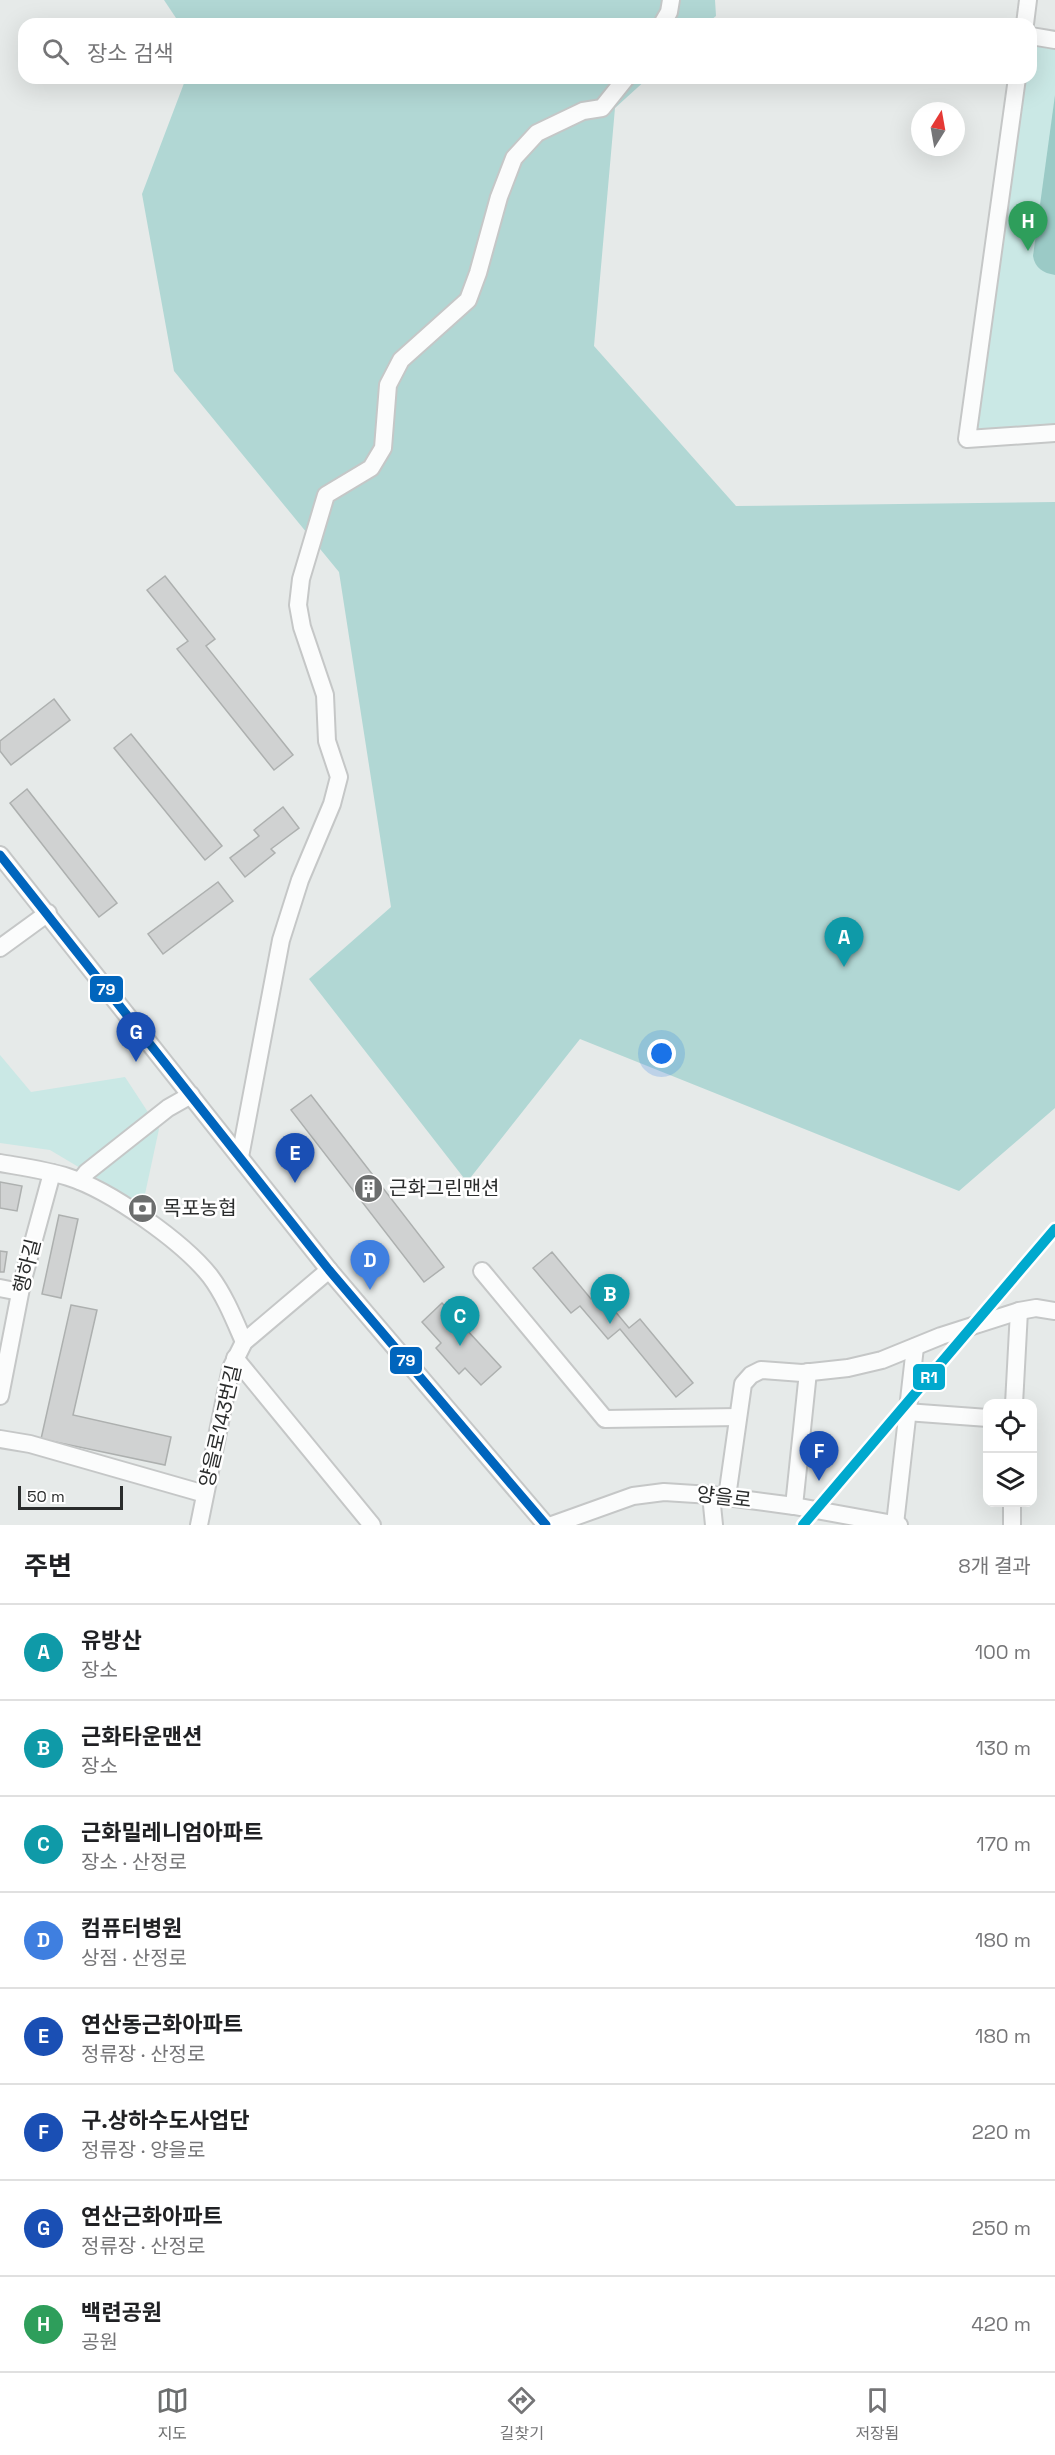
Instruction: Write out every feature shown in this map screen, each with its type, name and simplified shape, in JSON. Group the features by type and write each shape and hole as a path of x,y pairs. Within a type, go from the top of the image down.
{"street":[{"path":"666,18 671,0"},
{"path":"1026,18 1028,0"},
{"path":"1037,37 1055,40"},
{"path":"240,1157 281,940 300,880 332,804 339,777 327,741 325,695 297,605 300,579 326,495 371,468 383,448 388,385 401,360 468,300 499,197 514,158 537,133 583,111 602,108 621,84"},
{"path":"1016,84 967,439 1055,433"},
{"path":"0,855 329,1270 546,1525"},
{"path":"0,948 48,913"},
{"path":"80,1181 87,1172 168,1108 191,1095"},
{"name":"양을로143번길","path":"0,1163 52,1173 80,1181 100,1190 195,1259 223,1295 244,1342 231,1368 199,1525"},
{"name":"행하길","path":"0,1396 20,1292 52,1173"},
{"path":"244,1342 329,1270"},
{"path":"482,1271 605,1419 738,1417"},
{"path":"0,1288 20,1292"},
{"path":"714,1525 743,1384 751,1375 761,1370 808,1372 848,1368 882,1360 1019,1311 1036,1308 1055,1311"},
{"path":"1014,1399 1019,1311"},
{"path":"897,1525 906,1412 915,1347"},
{"path":"235,1358 372,1525"},
{"path":"795,1506 808,1372"},
{"path":"906,1412 983,1418"},
{"path":"0,1439 30,1444 205,1494"},
{"name":"양을로","path":"552,1525 633,1496 664,1492 719,1496 795,1506 897,1525"},
{"path":"1012,1507 1012,1525"}],"shaded area":[{"path":"164,0 715,0 716,16 714,18 176,18"},
{"path":"1037,45 1055,48 1055,424 975,429 1024,84 1037,84"},
{"path":"184,84 641,84 615,108 594,346 736,506 1055,502 1055,1108 959,1191 580,1039 467,1182 309,979 391,907 339,572 174,371 142,194"},
{"path":"1055,95 1055,275 1040,269 1033,256"},
{"path":"0,1055 31,1092 125,1077 159,1129 142,1208 50,1150 0,1143"}],"building":[{"path":"165,576 215,639 206,646 293,755 274,770 177,649 188,641 147,590"},
{"path":"54,699 70,720 11,765 0,751 0,741"},
{"path":"131,734 222,846 205,860 114,748"},
{"path":"27,789 117,903 99,917 10,803"},
{"path":"283,807 299,828 271,849 275,853 245,877 230,858 259,836 254,830"},
{"path":"218,882 233,901 163,954 148,934"},
{"name":"근화그린맨션","path":"311,1095 444,1267 424,1282 291,1110"},
{"path":"0,1182 22,1186 17,1211 0,1208"},
{"path":"59,1215 78,1219 61,1298 42,1294"},
{"path":"0,1251 7,1252 4,1272 0,1272"},
{"path":"552,1252 591,1299 599,1292 629,1328 640,1319 693,1383 676,1397 620,1329 608,1339 580,1306 571,1313 533,1268"},
{"path":"442,1303 501,1367 481,1385 465,1368 459,1374 436,1348 441,1343 422,1322"},
{"path":"71,1305 97,1310 73,1415 171,1437 165,1465 41,1439"}],"transit line":[{"name":"79","path":"0,855 329,1270 546,1525"},
{"name":"R1","path":"803,1525 1055,1229"}],"place":[{"name":"백련공원","path":"1028,251"},
{"name":"유방산","path":"844,967"},
{"name":"연산근화아파트","path":"136,1062"},
{"name":"연산동근화아파트","path":"295,1183"},
{"name":"근화그린맨션","path":"368,1188"},
{"name":"목포농협","path":"142,1208"},
{"name":"컴퓨터병원","path":"370,1290"},
{"name":"근화타운맨션","path":"610,1324"},
{"name":"근화밀레니엄아파트","path":"460,1346"},
{"name":"구.상하수도사업단","path":"819,1481"}]}
